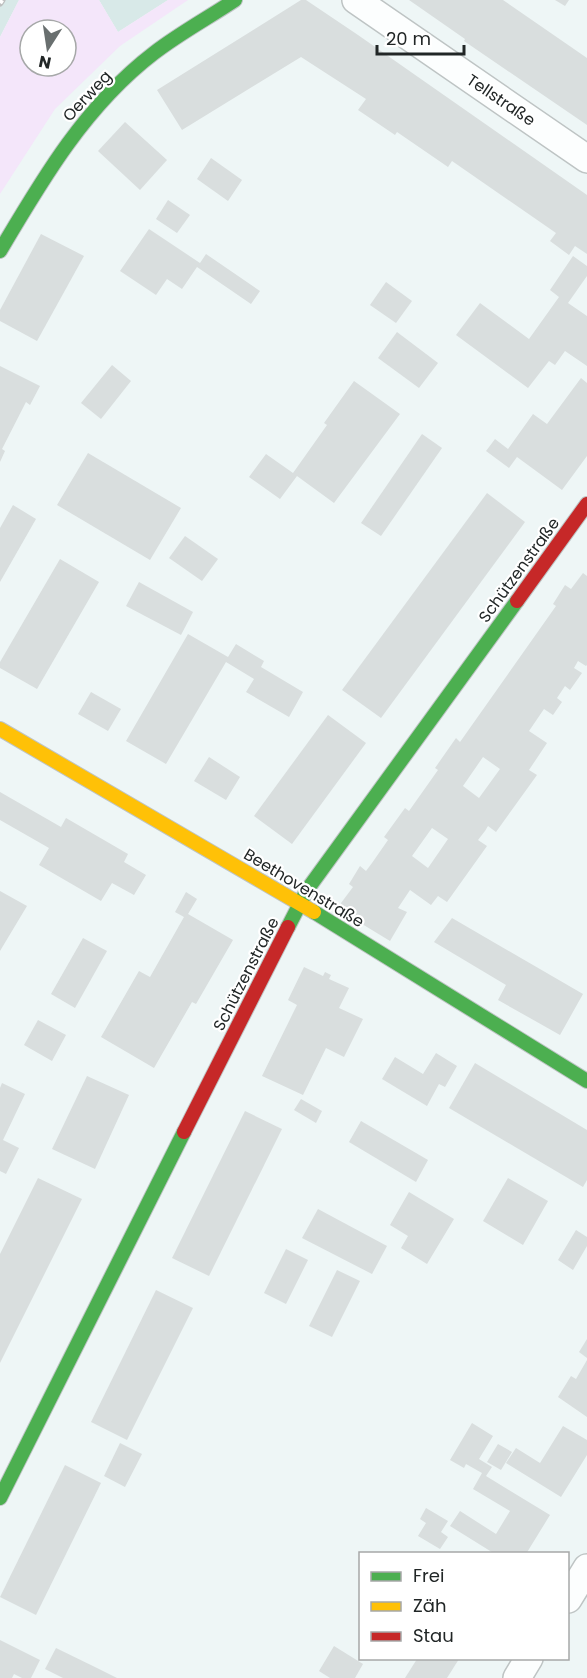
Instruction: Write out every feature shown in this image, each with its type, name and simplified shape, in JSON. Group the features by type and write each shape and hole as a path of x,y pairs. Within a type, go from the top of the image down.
{"street":[{"name":"Oerweg","path":"0,251 54,160 80,125 113,90 154,53 235,0"},
{"name":"Tellstraße","path":"356,0 587,159"},
{"name":"Schützenstraße","path":"0,1498 307,890 579,533 587,504"},
{"name":"Beethovenstraße","path":"0,729 300,903 587,1080"},
{"path":"569,1596 587,1568"},
{"path":"517,1678 528,1660"}],"shaded area":[{"path":"0,0 19,0 0,37"},
{"path":"19,0 99,0 118,32 168,0 188,0 120,46 55,109 0,194 0,37"},
{"path":"99,0 168,0 118,32"}],"building":[{"path":"301,0 306,0 358,35 587,195 587,254 575,246 569,255 550,241 556,233 452,161 448,167 397,132 395,135 358,110 366,99 301,57 182,130 157,90"},
{"path":"409,0 503,0 587,58 587,125 464,41 465,39"},
{"path":"555,0 569,0 565,6"},
{"path":"125,122 167,160 140,190 98,151"},
{"path":"211,158 242,180 228,201 197,179"},
{"path":"168,200 190,215 177,233 156,219"},
{"path":"149,229 200,263 206,254 260,291 251,304 197,267 182,289 167,279 156,295 120,271"},
{"path":"41,234 84,256 37,341 0,321 0,310"},
{"path":"573,256 587,266 587,276 568,303 587,316 587,366 565,351 555,365 549,361 528,388 456,335 480,303 529,339 559,297 550,290"},
{"path":"386,282 412,301 396,323 370,305"},
{"path":"397,332 438,363 419,388 378,358"},
{"path":"112,365 131,381 101,419 81,403"},
{"path":"0,366 40,386 30,405 26,402 2,449 5,451 0,462"},
{"path":"581,378 587,383 587,456 562,490 517,457 509,468 486,451 495,439 508,449 533,414 547,424"},
{"path":"354,381 400,414 334,503 297,476 280,499 249,477 266,454 293,473 327,425 324,423"},
{"path":"422,434 442,448 381,536 361,523"},
{"path":"88,453 181,508 150,560 57,505"},
{"path":"487,493 525,522 381,718 342,690"},
{"path":"13,505 36,519 0,582 0,528"},
{"path":"185,536 218,559 202,581 169,558"},
{"path":"60,559 99,582 37,689 0,668 0,662"},
{"path":"583,573 587,576 587,665 578,661 574,668 582,673 570,690 565,686 557,698 562,702 553,715 544,709 529,731 547,743 529,770 537,775 496,832 488,826 478,840 487,846 447,902 438,896 431,905 410,890 398,908 407,912 390,941 344,913 341,903 353,887 349,884 360,866 366,871 372,863 388,840 384,837 405,808 409,811 438,770 435,768 456,738 460,742 556,606 553,604 565,585 571,589","holes":["483,757 500,769 479,798 463,786","432,828 448,839 428,868 412,856"]},
{"path":"139,582 193,612 181,635 126,606"},
{"path":"188,634 228,657 236,644 264,661 261,667 303,692 289,717 246,692 254,679 226,662 166,764 126,741"},
{"path":"91,692 121,709 108,731 78,714"},
{"path":"328,715 366,743 292,844 254,816"},
{"path":"209,757 240,777 226,800 194,781"},
{"path":"0,792 61,827 66,818 128,854 124,862 146,875 134,895 112,883 101,901 39,865 49,848 0,820"},
{"path":"0,891 27,906 0,951"},
{"path":"186,892 197,899 188,914 233,940 196,1004 192,1002 154,1068 101,1037 139,971 150,977 184,917 175,912"},
{"path":"452,918 583,994 560,1035 498,1000 506,985 434,942"},
{"path":"83,938 107,951 75,1008 51,994"},
{"path":"304,967 323,976 325,972 331,975 329,979 349,988 339,1008 363,1019 344,1057 326,1048 303,1095 262,1076 297,1005 288,1000"},
{"path":"38,1020 66,1035 52,1061 24,1045"},
{"path":"436,1053 457,1066 445,1087 439,1084 427,1106 382,1079 395,1057 423,1074"},
{"path":"475,1063 587,1130 587,1180 583,1187 449,1108"},
{"path":"87,1076 129,1095 95,1169 52,1149"},
{"path":"2,1083 25,1094 3,1140 19,1148 6,1174 0,1171 0,1088"},
{"path":"301,1099 322,1111 316,1123 294,1110"},
{"path":"245,1111 282,1129 209,1276 172,1258"},
{"path":"361,1121 428,1160 416,1182 349,1142"},
{"path":"38,1178 82,1199 0,1363 0,1254"},
{"path":"508,1178 548,1201 523,1245 483,1221"},
{"path":"409,1192 454,1219 427,1264 401,1248 408,1236 390,1225"},
{"path":"318,1209 387,1246 372,1274 302,1238"},
{"path":"576,1230 587,1237 587,1246 573,1270 558,1260"},
{"path":"286,1249 308,1260 286,1304 264,1293"},
{"path":"337,1270 360,1281 332,1337 309,1326"},
{"path":"156,1290 193,1308 127,1440 91,1422"},
{"path":"587,1339 587,1358 579,1352"},
{"path":"587,1360 587,1417 558,1397 571,1376 576,1379"},
{"path":"472,1423 493,1436 479,1459 492,1467 486,1476 550,1515 527,1552 492,1552 450,1526 460,1511 496,1534 510,1511 473,1489 482,1473 466,1464 464,1468 450,1460"},
{"path":"563,1426 587,1440 587,1455 561,1497 506,1463 516,1448 540,1463"},
{"path":"120,1443 142,1454 125,1487 104,1476"},
{"path":"498,1444 512,1452 501,1470 487,1462"},
{"path":"65,1465 101,1483 36,1615 0,1597"},
{"path":"426,1508 448,1521 441,1532 448,1537 440,1549 418,1536 426,1523 420,1519"},
{"path":"0,1640 40,1660 31,1678 22,1678 14,1674 12,1678 0,1678"},
{"path":"334,1646 363,1664 355,1678 330,1678 319,1671"},
{"path":"56,1648 117,1678 63,1678 45,1669"},
{"path":"416,1660 458,1660 447,1678 405,1678"}],"traffic: fast":[{"path":"0,251 50,170 87,119 107,96 154,53 235,0"},
{"path":"288,927 307,890 517,601"},
{"path":"314,912 587,1081"},
{"path":"0,1498 184,1132"}],"traffic: slow":[{"path":"0,729 314,912"}],"traffic: jam":[{"path":"517,601 587,504"},
{"path":"184,1132 288,927"}]}
